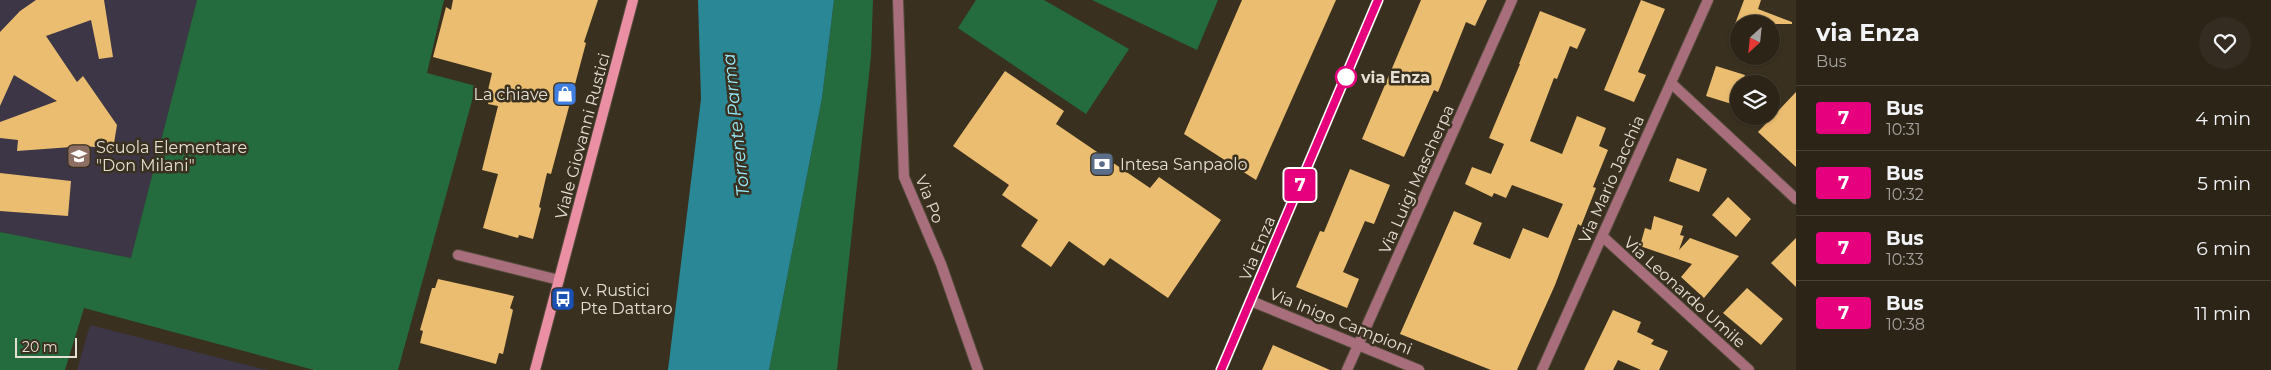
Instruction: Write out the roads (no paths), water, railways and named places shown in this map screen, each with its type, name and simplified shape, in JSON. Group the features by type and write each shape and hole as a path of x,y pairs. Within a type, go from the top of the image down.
{"main road":[{"name":"Viale Giovanni Rustici","path":"535,370 634,0"}],"street":[{"name":"Via Po","path":"898,0 902,165 904,177 941,264 978,370"},
{"name":"Via Enza","path":"1221,370 1378,0"},
{"name":"Via Luigi Mascherpa","path":"1348,370 1512,0"},
{"name":"Via Mario Jacchia","path":"1542,370 1708,0"},
{"path":"1670,83 1796,199"},
{"name":"Via Leonardo Umile","path":"1602,236 1749,370"},
{"path":"458,255 559,280"},
{"name":"Via Inigo Campioni","path":"1251,301 1419,370"}],"water":[{"name":"Torrente Parma","path":"698,0 834,0 822,98 769,370 668,370 701,99"}],"place":[{"name":"via Enza","path":"1346,77"},
{"name":"La chiave","path":"565,94"},
{"name":"Scuola Elementare \"Don Milani\"","path":"79,156"},
{"name":"Intesa Sanpaolo","path":"1102,164"},
{"name":"v. Rustici Pte Dattaro","path":"563,299"}]}
